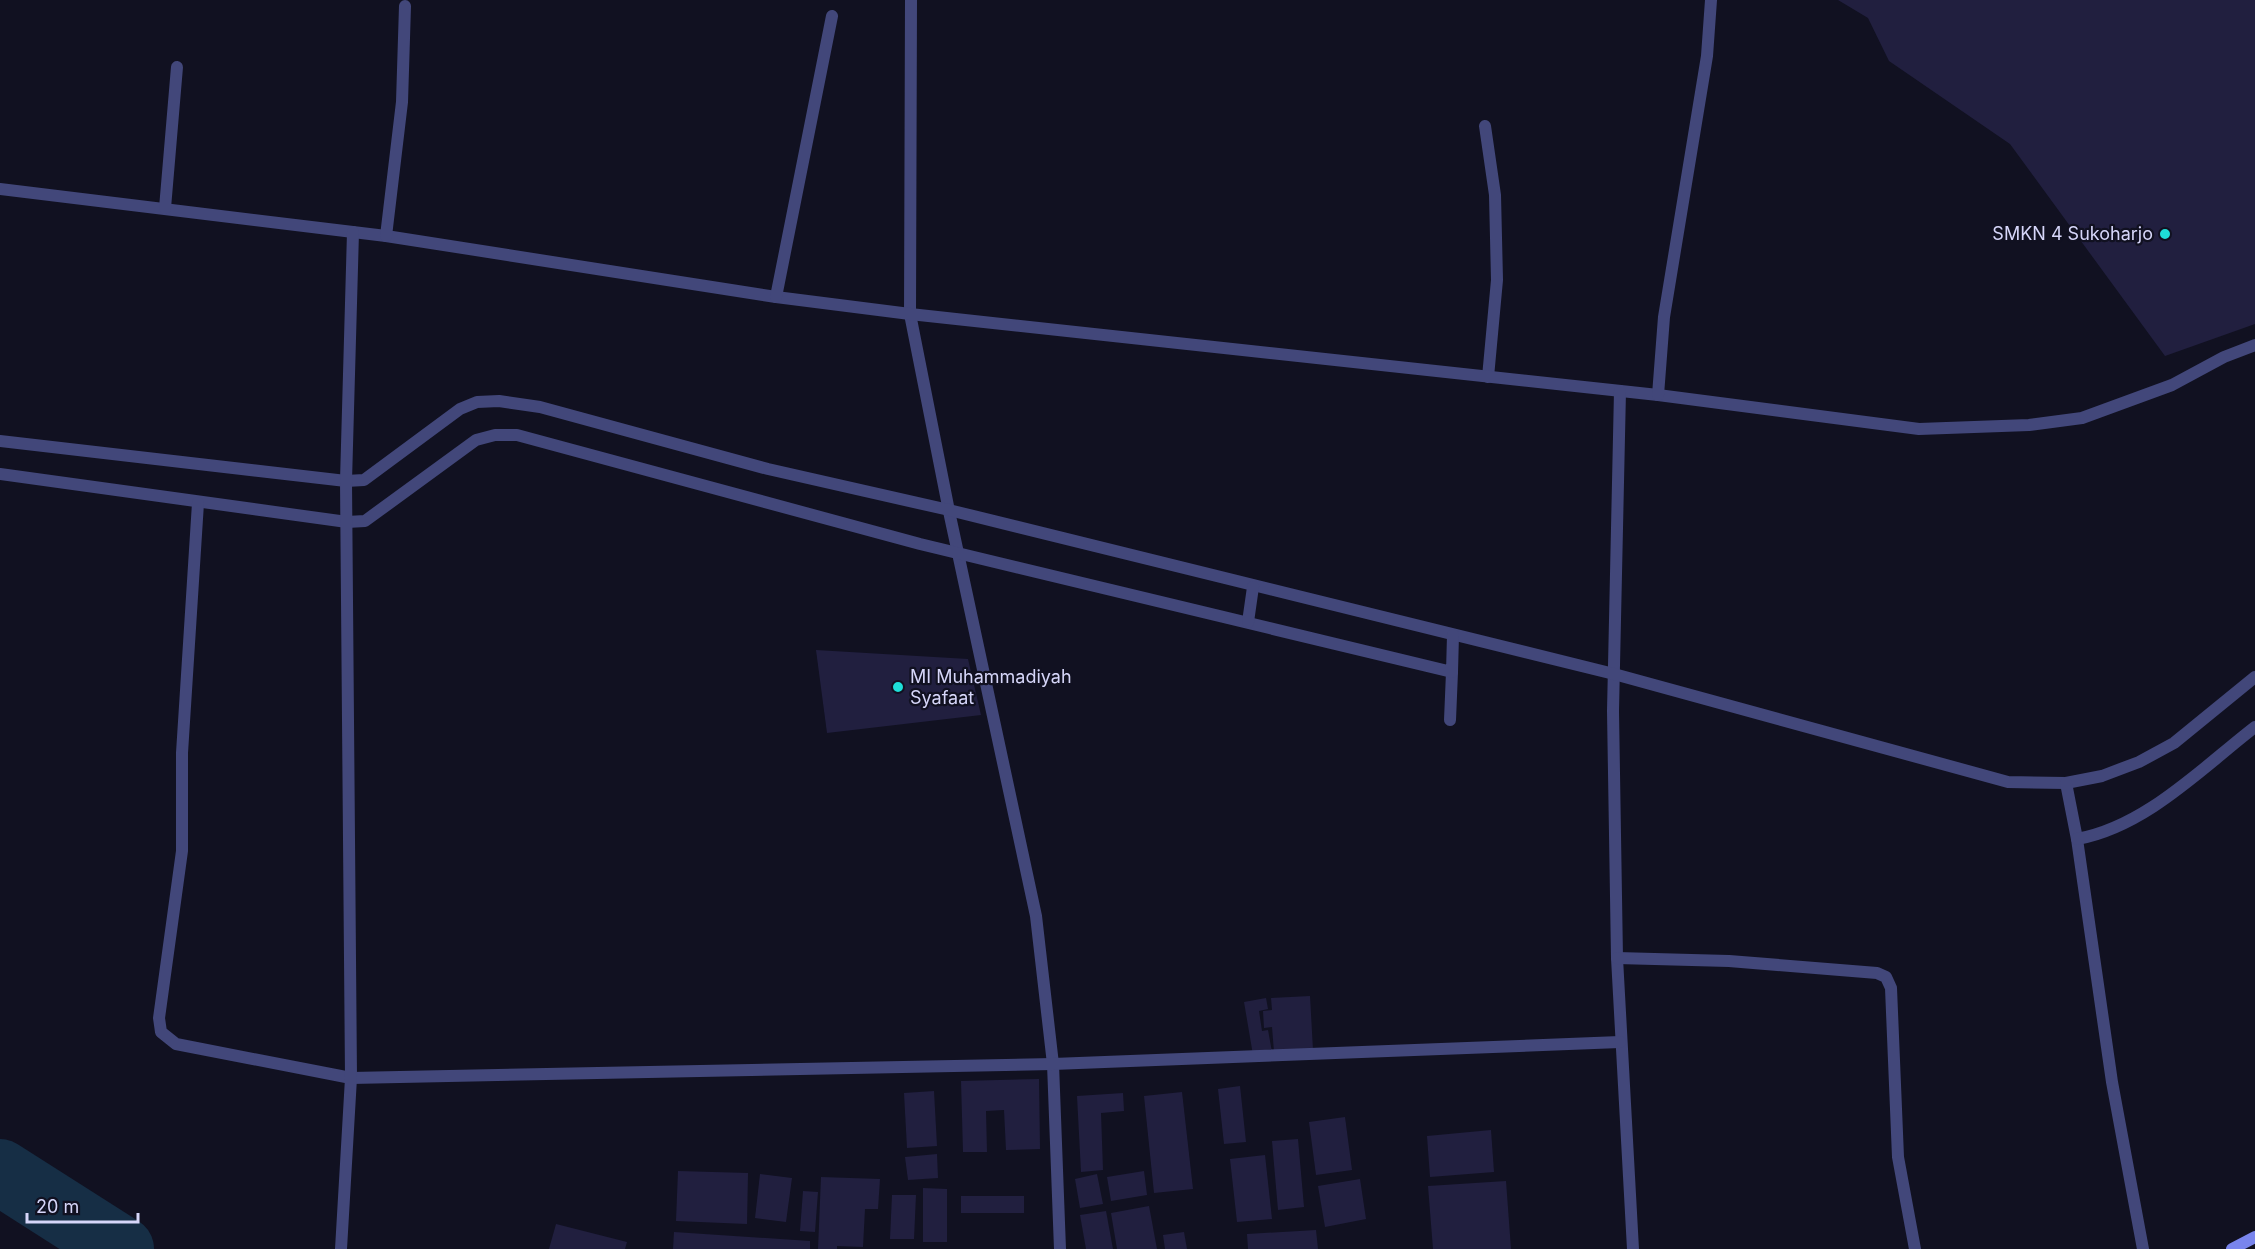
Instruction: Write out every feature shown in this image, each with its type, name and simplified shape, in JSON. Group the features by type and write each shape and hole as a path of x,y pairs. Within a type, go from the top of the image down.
{"main road":[{"path":"2232,1249 2255,1237"}],"street":[{"path":"911,0 910,314 957,548 1029,880 1053,1064 1060,1249"},
{"path":"1658,395 1664,317 1707,56 1711,0"},
{"path":"386,236 402,102 405,6"},
{"path":"776,297 832,16"},
{"path":"165,208 177,67"},
{"path":"1485,126 1495,195 1497,280 1488,377"},
{"path":"0,189 386,236 776,297 910,314 1658,395 1919,429 2029,425 2082,418 2172,385 2224,357 2255,345"},
{"path":"341,1249 351,1078 346,485 353,232"},
{"path":"1620,391 1613,705 1620,1042 1633,1249"},
{"path":"0,441 346,485 364,480 459,409 477,402 499,400 540,407 768,470 1614,677 2008,782 2067,788 2120,769 2174,743 2255,677"},
{"path":"0,474 198,503 347,517 365,521 476,440 495,435 517,435 957,548 1452,668"},
{"path":"198,503 182,753 182,851 159,1018 161,1032 166,1039 186,1047 351,1078 1053,1064 1620,1042"},
{"path":"1248,619 1252,590"},
{"path":"1450,720 1453,639"},
{"path":"2076,833 2097,835 2137,819 2255,727"},
{"path":"2067,788 2076,833 2112,1082 2143,1249"},
{"path":"1617,958 1755,962 1877,974 1886,977 1892,988 1898,1157 1915,1249"}],"building":[{"name":"SMKN 4 Sukoharjo","path":"1838,0 2255,0 2255,324 2165,356 2010,144 1889,61 1868,18"},
{"name":"MI Muhammadiyah Syafaat","path":"816,650 968,659 981,715 827,733"},
{"path":"1310,996 1313,1050 1274,1052 1272,1027 1264,1028 1263,1011 1272,1010 1271,998"},
{"path":"1266,998 1268,1009 1259,1011 1262,1031 1268,1030 1272,1052 1253,1055 1244,1002"},
{"path":"1039,1079 1040,1149 1006,1150 1004,1110 986,1111 987,1152 963,1152 961,1081"},
{"path":"1240,1086 1246,1142 1224,1144 1218,1089"},
{"path":"934,1091 937,1146 907,1148 904,1093"},
{"path":"1182,1092 1193,1189 1154,1193 1144,1096"},
{"path":"1123,1093 1124,1111 1101,1113 1103,1170 1081,1172 1077,1096"},
{"path":"1345,1117 1352,1170 1316,1175 1309,1122"},
{"path":"1491,1130 1494,1172 1430,1177 1427,1136"},
{"path":"1298,1139 1304,1207 1278,1210 1272,1141"},
{"path":"937,1154 938,1178 908,1180 905,1157"},
{"path":"1265,1155 1272,1219 1237,1222 1230,1159"},
{"path":"678,1171 748,1173 747,1224 676,1221"},
{"path":"1144,1171 1147,1195 1111,1201 1107,1177"},
{"path":"760,1174 792,1178 786,1222 755,1218"},
{"path":"1097,1174 1103,1204 1080,1208 1075,1179"},
{"path":"821,1177 880,1179 878,1209 865,1209 863,1247 837,1246 837,1249 818,1249"},
{"path":"1360,1179 1366,1219 1325,1227 1318,1186"},
{"path":"1506,1181 1511,1249 1433,1249 1428,1186"},
{"path":"923,1188 947,1189 947,1242 923,1242"},
{"path":"803,1191 818,1192 815,1232 800,1231"},
{"path":"892,1195 916,1195 914,1239 890,1239"},
{"path":"961,1196 1024,1196 1024,1213 961,1213"},
{"path":"1149,1206 1157,1249 1117,1249 1111,1213"},
{"path":"1106,1211 1113,1249 1086,1249 1080,1215"},
{"path":"556,1224 627,1242 625,1249 549,1249"},
{"path":"1316,1230 1318,1249 1248,1249 1247,1234"},
{"path":"674,1232 810,1241 810,1249 673,1249"},
{"path":"1184,1232 1187,1249 1165,1249 1163,1235"}],"waterway":[{"path":"0,1172 121,1249"}],"place":[{"name":"SMKN 4 Sukoharjo","path":"2165,234"},
{"name":"MI Muhammadiyah Syafaat","path":"898,687"}]}
